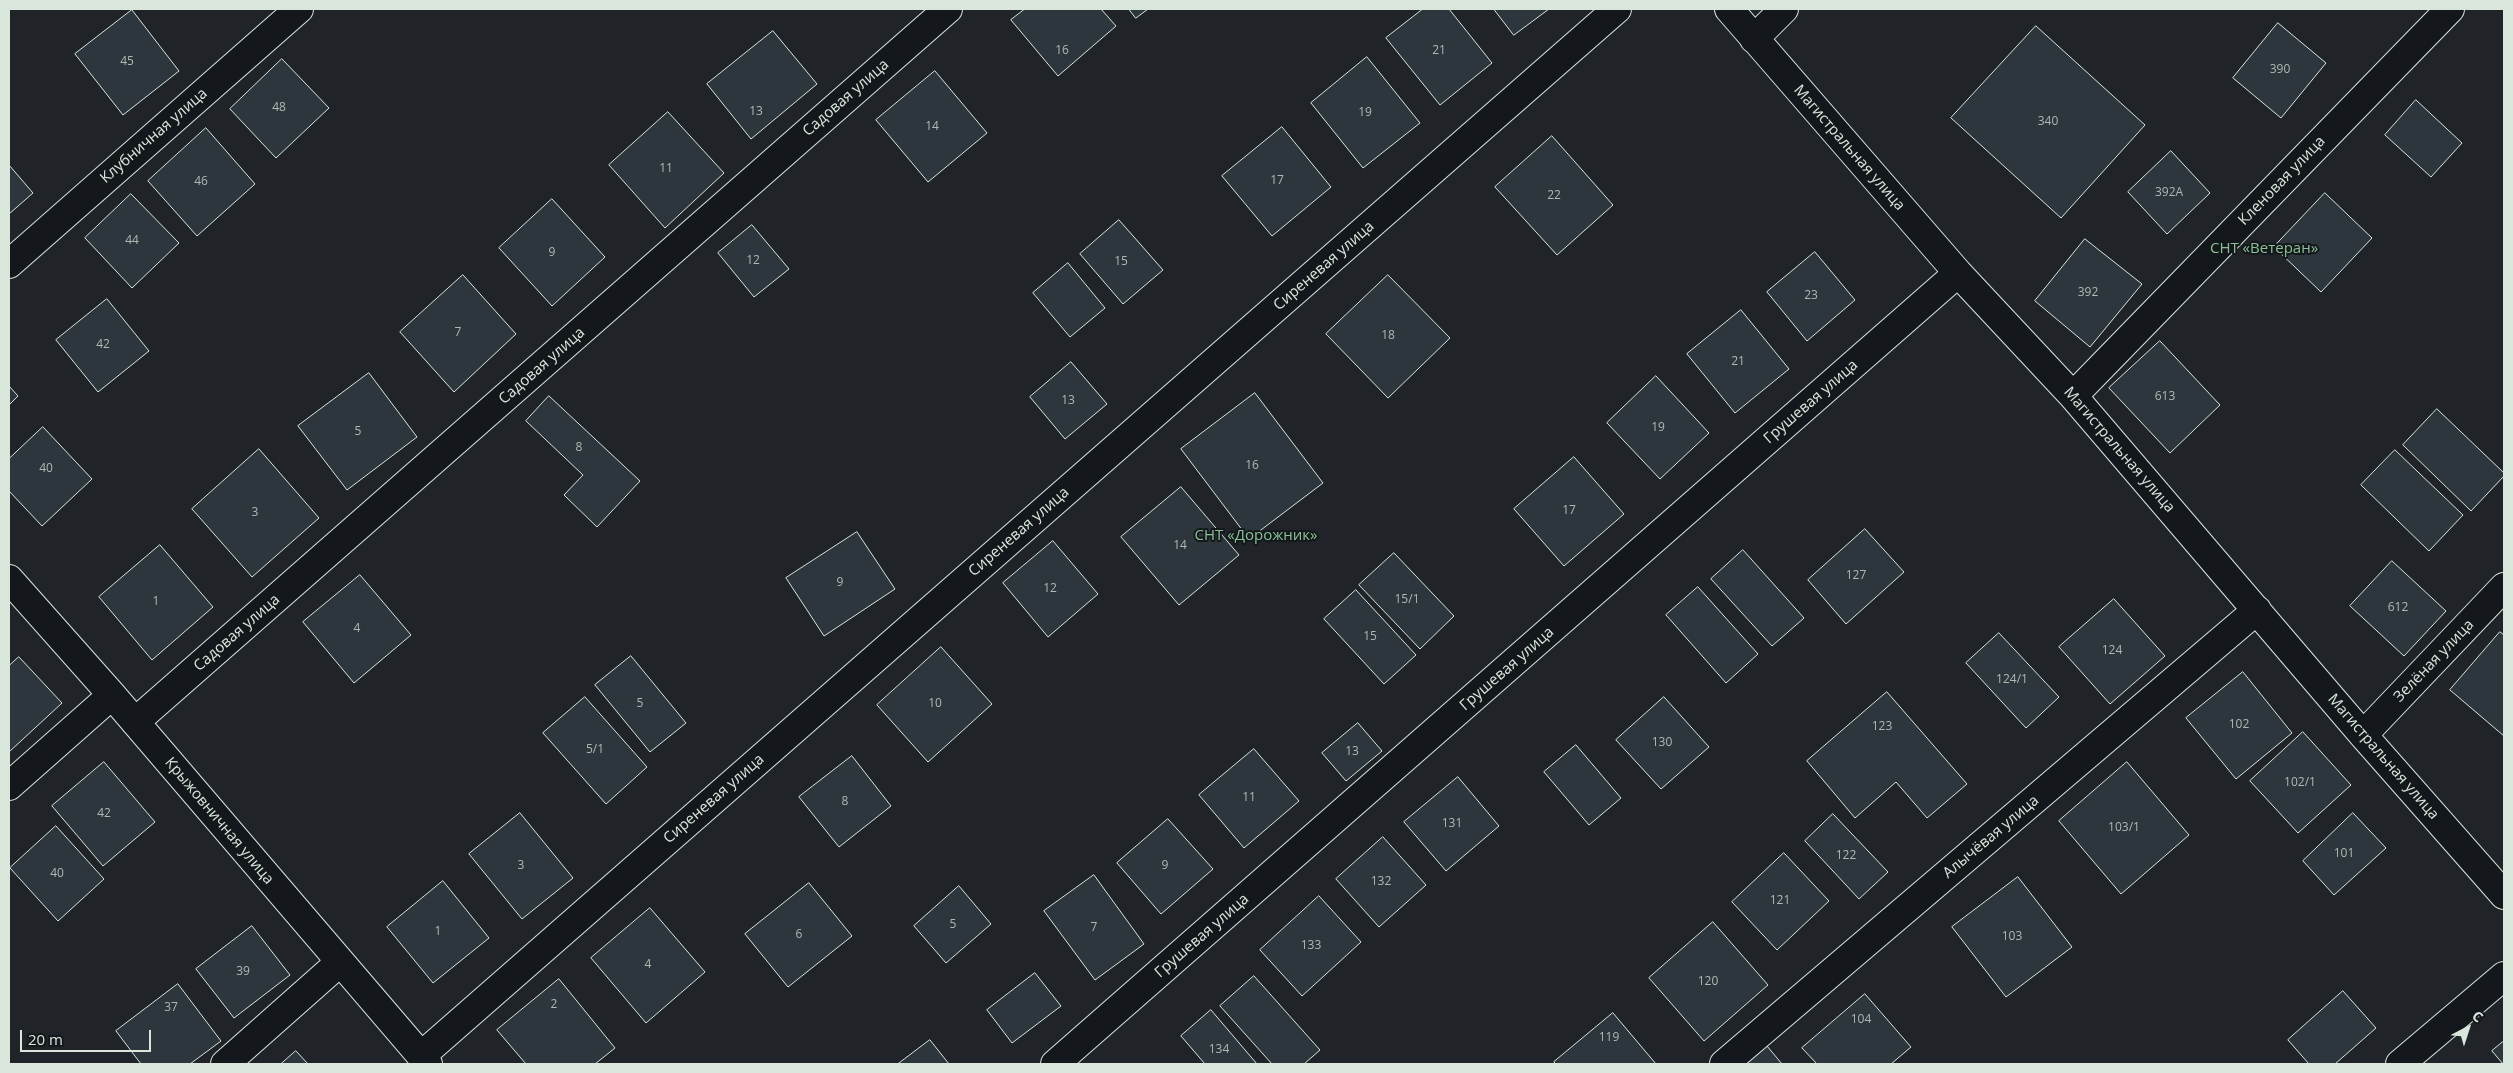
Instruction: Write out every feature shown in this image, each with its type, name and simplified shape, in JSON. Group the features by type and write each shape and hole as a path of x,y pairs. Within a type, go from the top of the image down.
{"street":[{"name":"Клубничная улица","path":"9,264 299,9"},
{"name":"Садовая улица","path":"135,722 948,9"},
{"name":"Сиреневая улица","path":"424,1060 1617,9"},
{"name":"Магистральная улица","path":"1729,9 1958,273 2073,396 2363,735 2504,895"},
{"path":"1754,39 1784,9"},
{"name":"Кленовая улица","path":"2073,396 2450,9"},
{"name":"Грушевая улица","path":"1055,1064 1958,273"},
{"name":"Крыжовничная улица","path":"9,579 112,695 339,963 424,1060"},
{"name":"Зелёная улица","path":"2363,735 2504,586"},
{"name":"Алычёвая улица","path":"1724,1064 2257,610"},
{"path":"9,786 112,695"},
{"path":"226,1064 339,963"},
{"path":"2400,1064 2504,976"}],"green space":[{"name":"СНТ «Дорожник»","path":"9,9 2504,9 2504,1064 9,1064"}],"building":[{"path":"1025,9 1101,9 1116,26 1058,76 1011,20"},
{"path":"1129,9 1148,9 1136,18"},
{"path":"1423,9 1449,9 1492,63 1440,105 1386,38"},
{"path":"1494,9 1549,9 1514,35"},
{"path":"132,10 179,71 123,115 75,54"},
{"path":"2278,23 2326,63 2281,118 2233,78"},
{"path":"2036,26 2145,125 2061,218 1951,118"},
{"path":"773,31 817,84 751,139 707,84"},
{"path":"1367,57 1420,123 1363,168 1311,103"},
{"path":"282,59 329,108 276,158 230,109"},
{"path":"935,71 987,133 928,182 876,120"},
{"path":"2416,100 2462,143 2431,177 2385,135"},
{"path":"668,112 724,173 665,228 609,165"},
{"path":"1282,127 1331,187 1272,236 1222,176"},
{"path":"206,128 255,184 197,236 148,181"},
{"path":"1552,136 1613,205 1557,255 1495,187"},
{"path":"2171,151 2210,193 2167,234 2128,192"},
{"path":"9,165 33,193 9,214"},
{"path":"2325,193 2372,238 2321,292 2274,247"},
{"path":"131,194 179,243 132,288 85,238"},
{"path":"552,199 605,257 552,306 499,248"},
{"path":"1119,220 1163,270 1123,304 1080,254"},
{"path":"752,225 789,269 754,297 718,253"},
{"path":"2085,239 2142,284 2090,347 2035,301"},
{"path":"1815,252 1855,300 1807,341 1767,292"},
{"path":"1068,263 1105,308 1070,337 1033,293"},
{"path":"463,275 516,334 454,392 400,332"},
{"path":"1388,275 1450,338 1388,398 1326,334"},
{"path":"107,299 149,351 98,392 56,340"},
{"path":"1741,310 1789,369 1735,413 1687,354"},
{"path":"2160,341 2220,405 2170,453 2109,388"},
{"path":"1071,362 1107,404 1065,439 1030,397"},
{"path":"369,373 417,437 347,490 298,426"},
{"path":"1656,376 1709,433 1660,479 1607,423"},
{"path":"9,386 18,396 9,405"},
{"path":"1255,393 1323,483 1249,539 1181,449"},
{"path":"549,396 640,481 597,527 564,495 583,475 526,421"},
{"path":"2437,409 2504,473 2504,476 2471,511 2403,445"},
{"path":"43,427 92,479 42,526 9,491 9,459"},
{"path":"259,449 319,518 252,577 192,509"},
{"path":"2395,450 2463,515 2429,551 2361,485"},
{"path":"1574,457 1624,514 1564,566 1514,509"},
{"path":"1181,487 1239,555 1179,605 1121,537"},
{"path":"1865,529 1904,572 1846,624 1808,580"},
{"path":"857,532 895,589 824,636 786,578"},
{"path":"1053,541 1098,594 1048,637 1003,583"},
{"path":"160,545 213,607 152,660 99,597"},
{"path":"1743,550 1804,618 1772,646 1711,579"},
{"path":"1394,553 1454,616 1420,649 1359,585"},
{"path":"2392,561 2446,611 2404,656 2350,606"},
{"path":"360,575 411,635 354,683 303,622"},
{"path":"1698,587 1758,654 1726,683 1666,615"},
{"path":"1356,590 1416,655 1384,684 1324,619"},
{"path":"2114,599 2165,656 2110,704 2059,647"},
{"path":"2500,632 2504,635 2504,736 2450,690"},
{"path":"1999,633 2059,697 2026,728 1966,663"},
{"path":"941,647 992,704 928,762 877,705"},
{"path":"631,656 686,723 650,752 595,685"},
{"path":"19,657 62,703 9,752 9,666"},
{"path":"2243,672 2292,733 2236,779 2186,718"},
{"path":"1887,692 1967,784 1927,818 1896,782 1855,818 1807,761"},
{"path":"585,697 647,767 606,804 543,733"},
{"path":"1664,697 1709,747 1661,789 1616,740"},
{"path":"1358,723 1382,751 1346,781 1322,753"},
{"path":"2303,732 2351,785 2298,833 2250,781"},
{"path":"1576,745 1621,798 1589,825 1544,772"},
{"path":"1254,749 1299,801 1244,848 1199,795"},
{"path":"852,756 891,806 839,847 799,797"},
{"path":"104,762 155,822 103,866 52,806"},
{"path":"2127,762 2189,835 2121,894 2059,821"},
{"path":"1458,777 1499,826 1446,871 1404,822"},
{"path":"520,813 573,878 522,919 469,854"},
{"path":"2353,813 2386,848 2334,895 2303,861"},
{"path":"1833,814 1888,872 1859,899 1805,841"},
{"path":"1168,819 1213,869 1161,914 1117,863"},
{"path":"56,826 104,879 58,921 10,868"},
{"path":"1383,837 1426,885 1379,927 1336,879"},
{"path":"1784,853 1829,901 1777,950 1732,902"},
{"path":"1094,875 1144,944 1095,980 1044,911"},
{"path":"2018,877 2072,947 2006,997 1952,927"},
{"path":"443,881 489,938 433,983 387,927"},
{"path":"809,883 852,936 788,987 745,934"},
{"path":"959,886 991,924 946,963 914,926"},
{"path":"1319,896 1361,942 1302,996 1260,950"},
{"path":"650,908 705,972 646,1023 591,958"},
{"path":"1713,922 1768,985 1704,1041 1649,978"},
{"path":"252,926 290,975 234,1018 196,969"},
{"path":"1035,973 1061,1006 1012,1043 987,1010"},
{"path":"1254,976 1320,1050 1304,1064 1272,1064 1220,1006"},
{"path":"559,979 615,1048 595,1064 526,1064 497,1030"},
{"path":"178,984 221,1041 190,1064 141,1064 116,1031"},
{"path":"2343,991 2376,1028 2335,1064 2309,1064 2288,1040"},
{"path":"1865,994 1911,1047 1891,1064 1817,1064 1802,1048"},
{"path":"1211,1010 1257,1064 1205,1064 1181,1036"},
{"path":"1613,1013 1656,1064 1556,1064 1554,1062"},
{"path":"930,1040 949,1064 898,1064"},
{"path":"2504,1041 2504,1064 2503,1064 2492,1051"},
{"path":"1767,1046 1782,1064 1745,1064"},
{"path":"296,1051 308,1064 281,1064"}],"park label":[{"name":"СНТ «Ветеран»","path":"2264,249"}]}
